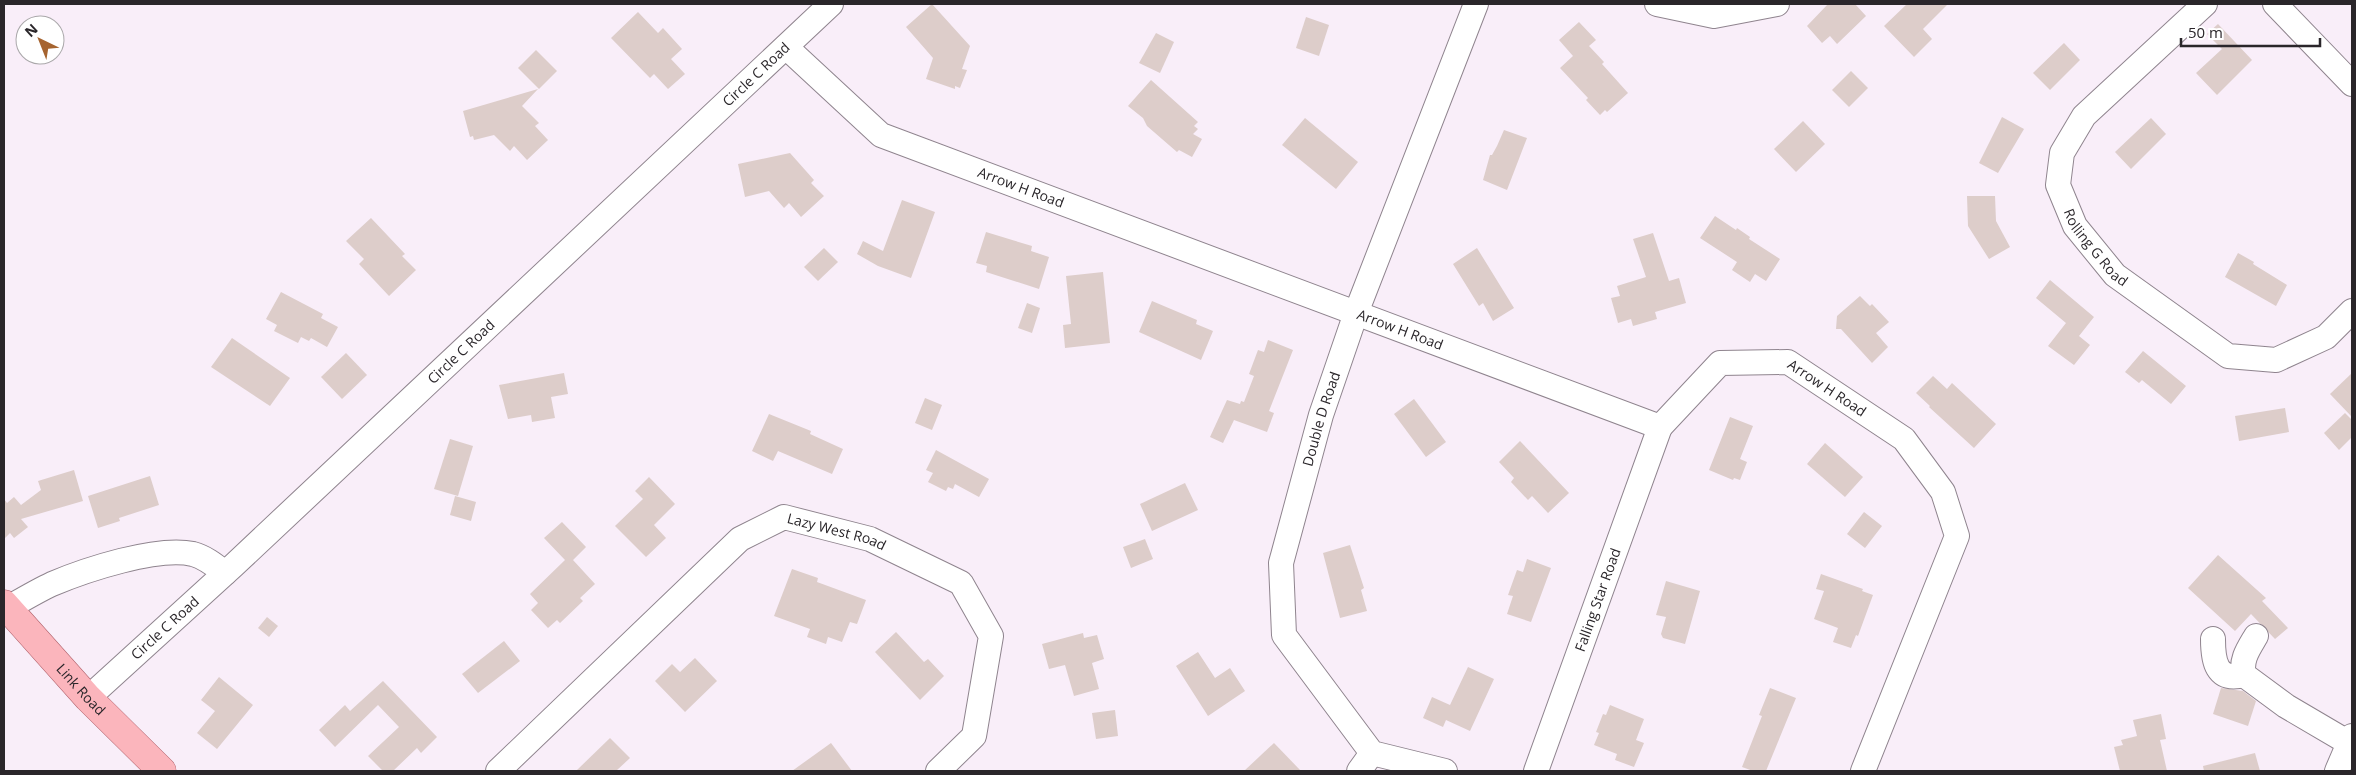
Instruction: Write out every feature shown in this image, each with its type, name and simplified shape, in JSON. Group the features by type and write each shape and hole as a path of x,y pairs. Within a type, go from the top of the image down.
{"main road":[{"name":"Link Road","path":"6,606 88,698 162,771"}],"street":[{"name":"Circle C Road","path":"88,698 225,574 830,4"},
{"name":"Double D Road","path":"1445,771 1365,762 1284,634 1281,563 1321,415 1356,313 1476,4"},
{"path":"1657,4 1714,16 1776,4"},
{"name":"Rolling G Road","path":"2205,4 2084,116 2062,153 2058,185 2075,226 2115,275 2228,356 2276,360 2326,337 2352,311"},
{"path":"2275,4 2352,84"},
{"name":"Arrow H Road","path":"786,47 881,136 1660,427 1720,363 1788,362 1904,439 1943,492 1957,536 1863,771"},
{"name":"Falling Star Road","path":"1536,771 1660,427"},
{"name":"Lazy West Road","path":"498,771 740,539 784,517 870,538 961,583 991,636 974,736 938,771"},
{"path":"6,606 52,584 94,569 136,558 172,552 194,554 225,574"},
{"path":"2256,636 2245,654 2242,668 2244,675 2286,706 2351,740 2337,771"},
{"path":"2213,639 2214,658 2219,670 2230,677 2244,675"}],"building":[{"path":"932,4 970,46 962,69 967,70 960,88 955,86 955,89 926,79 933,58 906,27"},
{"path":"1828,4 1855,4 1866,16 1837,44 1830,36 1822,43 1807,26"},
{"path":"1907,4 1948,4 1923,29 1932,39 1914,57 1884,26"},
{"path":"638,12 658,33 663,28 682,49 671,59 685,74 668,89 654,74 650,78 611,38"},
{"path":"1306,17 1329,25 1319,56 1296,48"},
{"path":"1579,22 1596,40 1589,46 1628,93 1607,112 1605,110 1600,115 1586,100 1588,98 1560,68 1573,56 1559,40"},
{"path":"2218,24 2252,60 2217,95 2196,73 2222,49 2207,34"},
{"path":"1156,33 1174,42 1160,73 1139,63"},
{"path":"2064,43 2080,60 2050,90 2033,73"},
{"path":"536,50 557,71 539,89 518,68"},
{"path":"1851,71 1868,88 1849,107 1832,90"},
{"path":"1151,80 1198,122 1194,126 1198,129 1193,134 1202,139 1192,157 1179,150 1177,152 1147,126 1143,118 1128,106"},
{"path":"538,89 522,106 539,123 535,126 548,140 527,160 514,146 510,151 494,135 474,140 473,136 470,137 463,111"},
{"path":"2002,117 2024,129 1998,173 1979,163"},
{"path":"1305,118 1358,162 1336,189 1282,145"},
{"path":"2151,118 2166,134 2131,169 2115,152"},
{"path":"1803,121 1825,144 1796,172 1774,149"},
{"path":"1504,130 1527,138 1507,190 1483,180 1490,155 1492,155"},
{"path":"790,153 814,180 811,183 824,196 801,217 789,203 784,208 769,191 745,197 738,164"},
{"path":"1967,196 1995,196 1996,221 2010,247 1989,259 1968,226"},
{"path":"902,200 935,212 911,278 878,266 857,254 863,241 883,251"},
{"path":"1715,216 1736,230 1737,228 1750,237 1749,239 1780,259 1766,281 1755,274 1750,282 1732,270 1737,262 1700,238"},
{"path":"371,218 405,254 402,256 416,270 389,296 359,264 364,259 346,241"},
{"path":"986,232 1032,246 1031,251 1049,257 1039,289 986,272 987,266 976,263"},
{"path":"1653,233 1669,281 1679,278 1686,303 1655,312 1657,319 1633,326 1631,319 1618,323 1611,298 1620,296 1617,286 1646,277 1633,239"},
{"path":"824,248 838,262 818,281 804,267"},
{"path":"1477,248 1514,308 1493,321 1483,303 1479,306 1453,264"},
{"path":"2238,253 2287,285 2276,306 2225,277"},
{"path":"1103,272 1110,343 1065,348 1063,325 1071,324 1066,276"},
{"path":"2050,280 2094,317 2079,336 2090,345 2074,365 2048,346 2066,323 2036,298"},
{"path":"281,292 323,314 321,318 338,327 327,347 311,338 309,341 301,337 298,343 274,331 277,325 266,319"},
{"path":"1860,296 1870,306 1872,304 1889,322 1876,333 1888,347 1872,363 1841,329 1836,329 1837,316"},
{"path":"1152,301 1197,320 1196,324 1213,331 1201,360 1139,332"},
{"path":"1027,303 1040,308 1032,333 1018,328"},
{"path":"232,338 290,378 270,406 211,367"},
{"path":"1268,340 1293,350 1269,411 1274,413 1267,432 1234,420 1223,443 1210,437 1227,400 1240,404 1241,401 1244,402 1254,376 1249,374 1258,350 1264,352"},
{"path":"2143,351 2186,386 2171,404 2142,380 2139,383 2125,372"},
{"path":"346,353 367,375 342,399 321,377"},
{"path":"564,373 568,394 551,397 555,418 532,422 531,415 508,419 499,385"},
{"path":"2352,373 2352,417 2330,394"},
{"path":"1933,376 1947,389 1952,383 1996,424 1974,448 1916,393"},
{"path":"925,398 942,405 932,430 915,423"},
{"path":"1414,399 1446,442 1426,457 1394,414"},
{"path":"2285,408 2289,432 2239,441 2235,416"},
{"path":"2345,413 2352,420 2352,437 2339,450 2324,433"},
{"path":"769,414 811,431 810,434 843,449 832,474 778,451 773,461 752,451"},
{"path":"1730,417 1753,426 1740,459 1747,462 1740,480 1734,478 1733,480 1709,470"},
{"path":"450,439 473,446 458,496 434,489"},
{"path":"1520,441 1569,493 1548,513 1532,496 1528,500 1511,482 1514,478 1499,462"},
{"path":"1825,443 1863,477 1845,497 1807,464"},
{"path":"936,450 989,479 979,497 955,484 953,489 948,487 946,491 928,482 933,473 926,470"},
{"path":"74,470 83,501 21,519 28,527 14,538 10,533 4,539 4,499 7,503 14,497 21,505 41,490 38,481"},
{"path":"150,476 159,505 119,518 120,521 98,528 88,496"},
{"path":"649,477 675,504 654,525 666,538 646,557 615,526 643,499 635,491"},
{"path":"1185,483 1198,510 1152,531 1140,504"},
{"path":"455,496 476,502 471,521 450,515"},
{"path":"1864,512 1882,526 1865,548 1847,534"},
{"path":"562,522 586,547 573,560 595,584 580,598 583,601 560,623 557,620 548,628 531,610 538,603 530,594 565,560 544,538"},
{"path":"1145,539 1153,559 1131,568 1123,547"},
{"path":"1350,545 1364,588 1361,590 1367,611 1340,618 1323,553"},
{"path":"2218,555 2266,598 2262,601 2288,628 2275,639 2251,614 2235,631 2188,588"},
{"path":"1527,559 1551,568 1531,622 1507,614 1513,596 1508,595 1517,570 1523,572"},
{"path":"792,569 818,578 817,582 866,600 857,624 850,622 842,642 828,637 826,644 807,637 810,629 774,616"},
{"path":"1821,574 1863,589 1862,591 1873,595 1858,636 1856,635 1851,648 1833,642 1838,628 1814,619 1824,591 1816,589"},
{"path":"1666,581 1700,591 1685,644 1663,638 1661,634 1666,617 1656,615"},
{"path":"267,617 278,626 269,637 258,628"},
{"path":"896,632 924,662 928,659 944,676 920,700 875,652"},
{"path":"1083,633 1084,638 1097,635 1104,659 1092,663 1099,689 1074,696 1065,665 1049,669 1042,644"},
{"path":"504,641 520,661 478,693 462,674"},
{"path":"1198,652 1215,678 1230,668 1245,691 1208,716 1176,666"},
{"path":"695,658 717,681 685,712 655,681 672,664 680,672"},
{"path":"1468,667 1494,679 1470,731 1446,720 1443,727 1423,718 1432,697 1450,705"},
{"path":"219,677 253,705 217,749 197,733 215,711 201,700"},
{"path":"383,681 437,737 421,753 417,748 393,771 383,771 368,756 399,727 378,705 335,747 319,730 345,705 350,711"},
{"path":"1770,688 1796,698 1766,771 1753,771 1742,767 1762,716 1759,715"},
{"path":"2221,688 2243,691 2256,701 2248,726 2213,714"},
{"path":"1610,705 1644,719 1636,740 1644,743 1634,767 1615,760 1617,754 1594,745 1599,733 1596,732 1603,714 1606,715"},
{"path":"1115,710 1118,736 1096,739 1092,713"},
{"path":"2161,714 2166,739 2160,740 2167,771 2120,771 2114,747 2123,745 2121,740 2137,736 2133,720"},
{"path":"610,738 630,758 616,771 576,771"},
{"path":"831,743 852,771 792,771"},
{"path":"1274,743 1301,771 1244,771"},
{"path":"2255,753 2260,771 2204,771 2203,766"}]}
